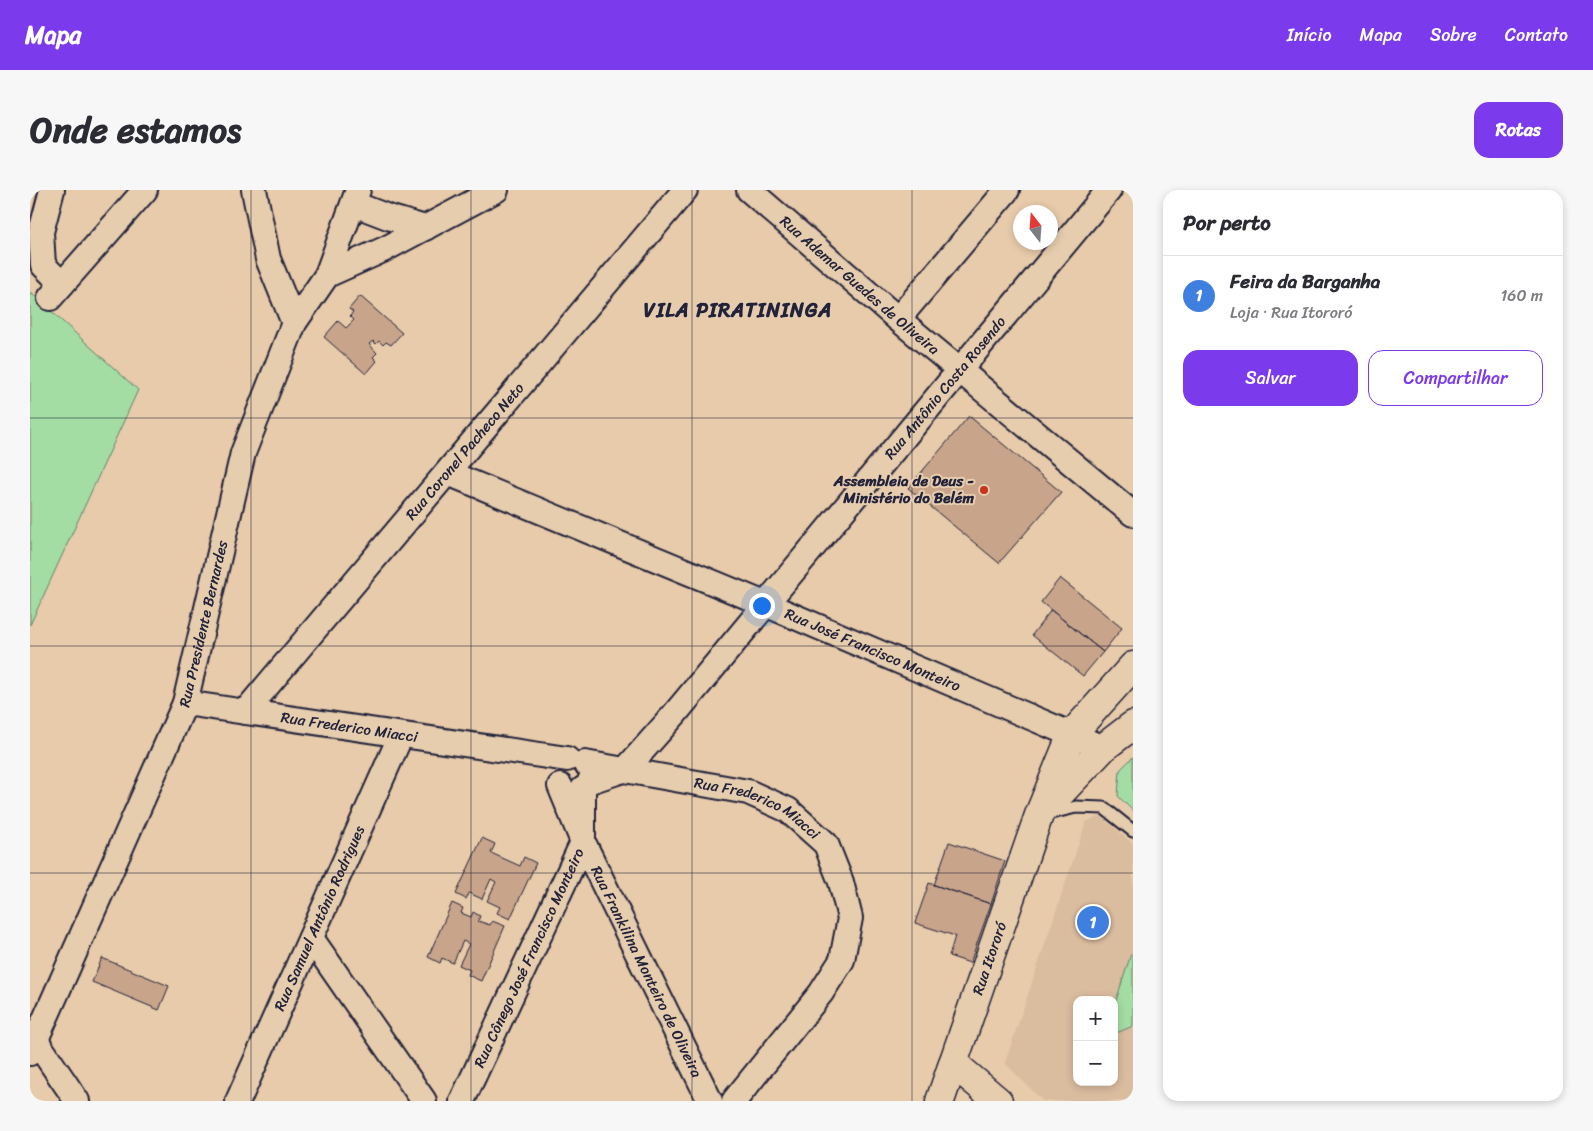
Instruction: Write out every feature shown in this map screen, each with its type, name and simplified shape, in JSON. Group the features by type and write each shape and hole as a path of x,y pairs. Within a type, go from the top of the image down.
{"street":[{"path":"52,190 42,232 43,265 56,291 145,190"},
{"path":"254,190 268,260 294,323"},
{"path":"327,275 385,249 496,190"},
{"name":"Rua Coronel Pacheco Neto","path":"245,712 685,190"},
{"name":"Rua Ademar Guedes de Oliveira","path":"749,190 898,319 1133,514"},
{"path":"898,319 1007,190"},
{"name":"Rua Antônio Costa Rosendo","path":"626,769 679,709 1109,190"},
{"path":"356,197 388,218 425,228"},
{"name":"Rua Presidente Bernardes","path":"32,1042 185,703 242,453 294,323 327,275 356,197"},
{"name":"Rua José Francisco Monteiro","path":"448,473 766,604 1103,748"},
{"name":"Rua Itororó","path":"940,1101 1039,815 1072,734 1133,666"},
{"name":"Rua Frederico Miacci","path":"185,703 513,752 574,776 626,769 748,792 788,810 826,844 841,882 850,918 842,960 821,993 734,1101"},
{"name":"Rua Itororó","path":"1039,815 1103,748 1133,725"},
{"name":"Rua Samuel Antônio Rodrigues","path":"238,1101 401,735"},
{"name":"Rua Frankilina Monteiro de Oliveira","path":"574,776 583,842 710,1101"},
{"name":"Rua Cônego José Francisco Monteiro","path":"462,1101 583,842"},
{"path":"312,938 424,1101"},
{"path":"32,1042 77,1101"},
{"path":"953,1063 998,1101"}],"lane":[{"path":"1039,815 1076,807 1104,808 1133,831"}],"shaded area":[{"path":"1101,816 1133,844 1133,1101 1043,1101 1005,1063 1086,822"}],"green space":[{"path":"30,292 138,390 30,625"},
{"path":"1133,757 1133,811 1118,796 1120,770"},
{"path":"1131,954 1133,956 1133,1026 1118,1032 1118,996"}],"building":[{"path":"360,296 402,333 391,345 386,342 383,345 379,341 376,344 373,341 369,344 377,353 373,357 377,361 366,374 324,337 338,321 346,328 354,320 350,316 353,312 349,309"},
{"name":"Assembleia de Deus - Ministério do Belém","path":"969,416 1061,492 999,563 908,488"},
{"path":"1060,578 1122,628 1103,652 1041,602"},
{"path":"1051,610 1103,652 1083,676 1032,635"},
{"path":"482,838 495,844 491,853 520,866 524,857 536,863 510,919 497,913 500,907 487,901 496,882 491,879 482,899 469,893 466,899 456,894"},
{"path":"949,842 1005,861 991,904 934,885"},
{"path":"929,883 991,904 970,963 949,956 955,936 915,923"},
{"path":"452,903 463,908 461,913 471,917 473,912 480,916 478,921 490,925 492,921 505,926 481,981 468,975 470,970 459,965 469,944 463,941 453,963 442,958 440,963 428,957"},
{"path":"102,958 169,986 159,1010 92,982"}],"place":[{"name":"Assembleia de Deus - Ministério do Belém","path":"984,490"},
{"name":"Feira da Barganha","path":"1093,922"}],"district":[{"name":"VILA PIRATININGA","path":"738,310"}]}
